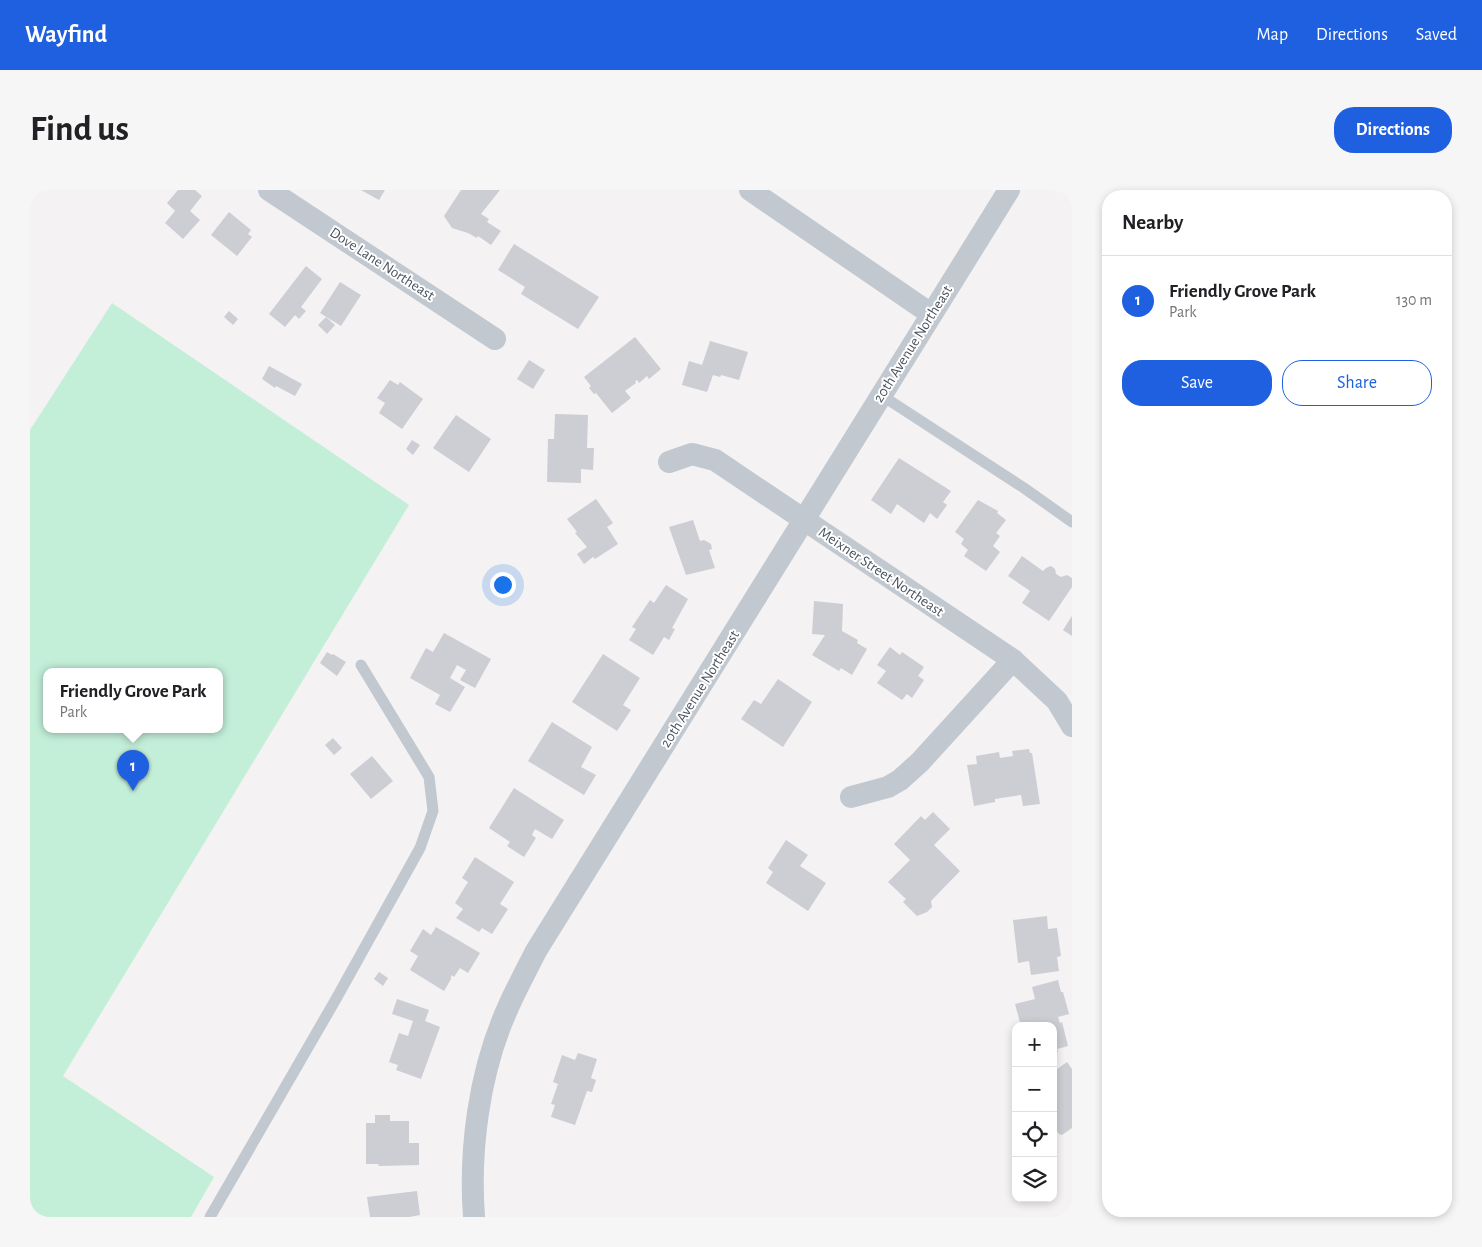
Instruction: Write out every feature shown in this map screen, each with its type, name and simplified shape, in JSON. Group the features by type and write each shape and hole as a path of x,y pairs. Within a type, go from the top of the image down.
{"street":[{"name":"Dove Lane Northeast","path":"270,190 495,338"},
{"path":"750,190 931,314"},
{"name":"20th Avenue Northeast","path":"474,1217 472,1190 474,1139 482,1095 492,1053 506,1013 536,951 1009,190"},
{"name":"Meixner Street Northeast","path":"669,462 692,454 715,460 1013,660 1057,701 1072,726"},
{"path":"851,797 888,787 900,780 920,762 1013,660"}],"lane":[{"path":"881,395 1024,488 1072,522"},
{"path":"210,1217 336,999 420,848 433,811 429,777 361,665"}],"green space":[{"path":"112,303 409,505 63,1076 214,1177 191,1217 30,1217 30,430"}],"building":[{"path":"178,190 195,190 202,196 190,211 200,220 183,239 165,223 175,211 167,203"},
{"path":"361,190 385,190 379,200"},
{"path":"461,190 500,190 481,214 489,219 487,222 501,231 491,245 478,236 477,238 452,228 444,216"},
{"path":"229,212 251,230 248,234 252,237 237,256 211,235"},
{"path":"514,244 599,297 578,329 521,294 525,287 498,270"},
{"path":"306,266 322,279 301,307 306,311 299,319 295,315 285,327 269,314"},
{"path":"340,282 361,295 341,326 320,313"},
{"path":"229,311 238,319 233,325 224,317"},
{"path":"326,317 335,325 327,334 318,325"},
{"path":"635,337 661,369 649,379 647,376 639,383 637,380 635,381 636,383 625,391 631,398 612,413 596,393 594,394 589,388 591,386 584,377"},
{"path":"710,341 748,352 739,380 721,375 720,377 713,375 707,392 682,385 689,361 702,365"},
{"path":"529,360 545,370 533,389 517,379"},
{"path":"269,366 302,384 295,396 276,386 275,388 262,379"},
{"path":"390,380 398,385 400,382 423,399 402,429 379,413 385,403 377,398"},
{"path":"555,414 588,415 587,448 594,448 593,470 581,469 581,483 547,482 548,439 554,439"},
{"path":"456,415 491,439 469,472 433,448"},
{"path":"412,440 420,445 413,455 406,449"},
{"path":"899,458 951,491 943,502 947,505 937,519 930,513 924,523 897,504 891,514 871,500"},
{"path":"596,499 613,523 607,527 618,544 584,564 577,554 587,547 575,533 577,532 567,519"},
{"path":"978,500 998,511 997,513 1006,520 996,533 1000,536 993,546 1000,552 986,571 964,556 968,550 961,544 964,539 955,532"},
{"path":"693,520 700,541 704,540 711,544 712,549 709,550 715,568 686,575 669,527"},
{"path":"1022,556 1043,571 1051,566 1055,569 1056,574 1061,577 1067,575 1072,578 1072,587 1049,621 1022,603 1030,591 1008,576"},
{"path":"666,585 688,599 672,628 675,629 669,640 664,637 653,655 629,640 636,629 632,627 650,600 654,603"},
{"path":"814,601 843,604 842,631 858,640 857,643 867,649 852,675 841,668 839,671 812,655 825,635 812,634"},
{"path":"1072,616 1072,636 1063,630"},
{"path":"444,633 491,659 475,688 460,680 466,670 457,665 450,678 465,687 450,712 435,704 440,695 410,678 426,648 433,652"},
{"path":"890,647 900,655 902,652 924,667 918,676 924,680 912,698 907,694 902,700 877,683 886,671 877,665"},
{"path":"327,652 346,662 337,676 320,663"},
{"path":"603,654 640,678 623,705 631,710 617,731 572,702"},
{"path":"778,679 812,702 783,747 741,719 754,700 761,704"},
{"path":"552,722 592,747 581,767 596,775 584,795 528,761"},
{"path":"333,738 342,748 334,755 325,745"},
{"path":"1029,749 1030,753 1032,753 1040,804 1023,806 1021,795 995,799 995,802 974,806 967,765 977,764 976,756 999,752 1000,758 1013,756 1012,751"},
{"path":"372,756 393,781 371,799 350,774"},
{"path":"514,788 564,820 552,839 535,829 532,835 536,838 524,857 507,846 510,842 489,828"},
{"path":"933,812 950,829 934,845 960,871 931,901 932,907 927,912 917,916 903,902 906,899 888,882 910,860 894,844 921,816 925,820"},
{"path":"786,840 808,855 800,866 826,883 808,911 766,883 773,872 768,868"},
{"path":"475,857 514,882 500,904 508,909 492,934 482,928 479,932 456,918 463,909 455,903 468,882 462,878"},
{"path":"1047,916 1048,929 1057,928 1061,956 1057,957 1059,971 1031,975 1029,961 1018,963 1013,920"},
{"path":"436,927 480,953 468,973 460,968 454,977 451,975 451,979 444,991 410,970 418,956 410,951 423,929 431,935"},
{"path":"379,972 388,978 383,986 374,979"},
{"path":"1058,980 1069,1014 1058,1017 1060,1023 1062,1022 1068,1046 1057,1049 1057,1022 1020,1022 1015,1004 1035,999 1032,987"},
{"path":"397,999 429,1010 425,1021 440,1027 421,1079 396,1070 398,1065 389,1062 399,1033 408,1036 413,1021 392,1014"},
{"path":"578,1053 597,1059 591,1078 596,1080 592,1092 587,1091 575,1125 551,1117 555,1105 551,1104 558,1084 553,1082 562,1055 575,1060"},
{"path":"1067,1062 1072,1069 1072,1128 1062,1135 1057,1131 1057,1069"},
{"path":"375,1115 390,1115 390,1121 409,1121 409,1143 419,1143 419,1165 378,1166 379,1164 366,1164 366,1123 375,1123"},
{"path":"417,1191 420,1215 409,1217 370,1217 367,1197"}],"place":[{"name":"Friendly Grove Park","path":"133,791"}]}
